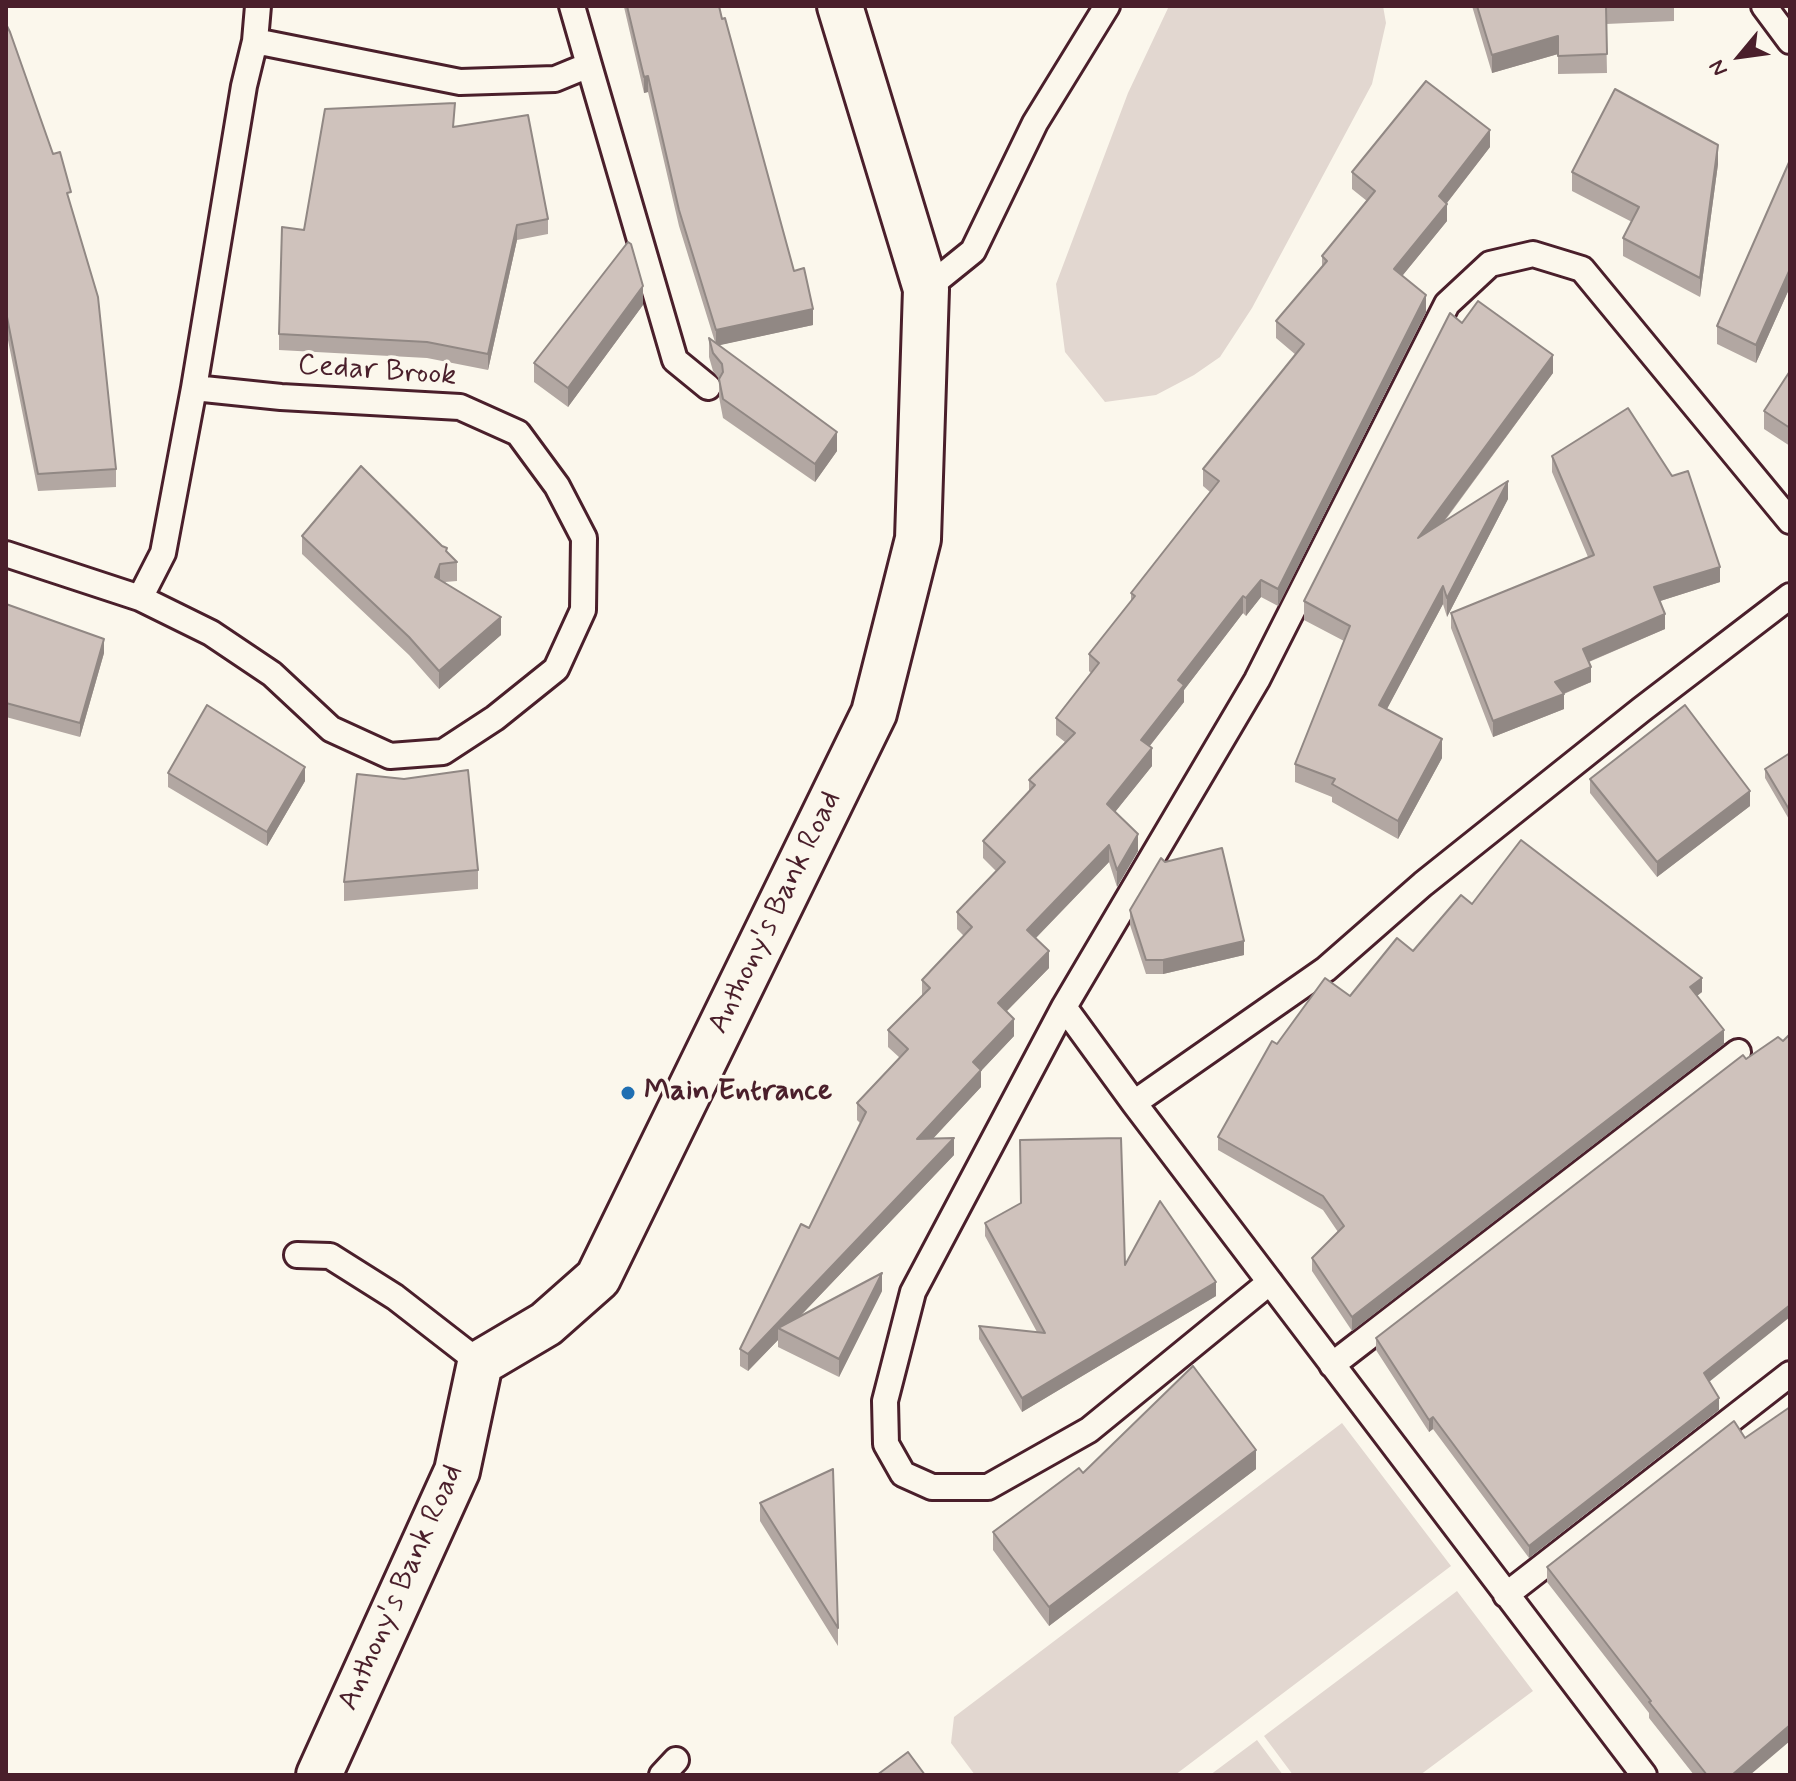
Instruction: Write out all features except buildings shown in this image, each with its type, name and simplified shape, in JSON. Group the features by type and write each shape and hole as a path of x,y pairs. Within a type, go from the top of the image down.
{"street":[{"name":"Anthony's Bank Road","path":"319,1775 457,1471 480,1363 546,1324 598,1278 874,713 918,539 926,289 840,6"}],"lane":[{"path":"140,598 163,553 244,86 255,41 258,6"},
{"path":"572,6 675,360 708,387"},
{"path":"926,289 973,251 1035,123 1107,6"},
{"path":"1764,6 1790,41"},
{"path":"255,41 460,82 555,79 589,65"},
{"path":"1270,1282 1089,1430 988,1487 932,1487 903,1474 886,1444 885,1401 913,1292 1064,1007 1257,680 1447,304 1490,264 1533,254 1582,269 1790,521"},
{"name":"Cedar Brook","path":"6,554 140,598 211,633 272,674 331,729 390,756 443,752 495,718 556,669 583,610 584,538 557,486 518,433 460,407 281,397 194,388"},
{"path":"1134,1103 1326,969 1423,884 1790,596"},
{"path":"1064,1007 1644,1775"},
{"path":"1332,1365 1738,1052"},
{"path":"297,1255 330,1256 395,1297 480,1363"},
{"path":"1506,1595 1790,1374"}],"shaded area":[{"path":"1169,6 1383,6 1386,23 1372,84 1252,308 1220,357 1156,395 1105,402 1065,352 1056,284 1128,93"},
{"path":"1342,1423 1451,1566 1175,1775 975,1775 951,1743 954,1717"},
{"path":"1457,1591 1533,1691 1420,1775 1293,1775 1264,1736"},
{"path":"1257,1740 1283,1775 1210,1775"}],"place":[{"name":"Main Entrance","path":"628,1093"}]}
